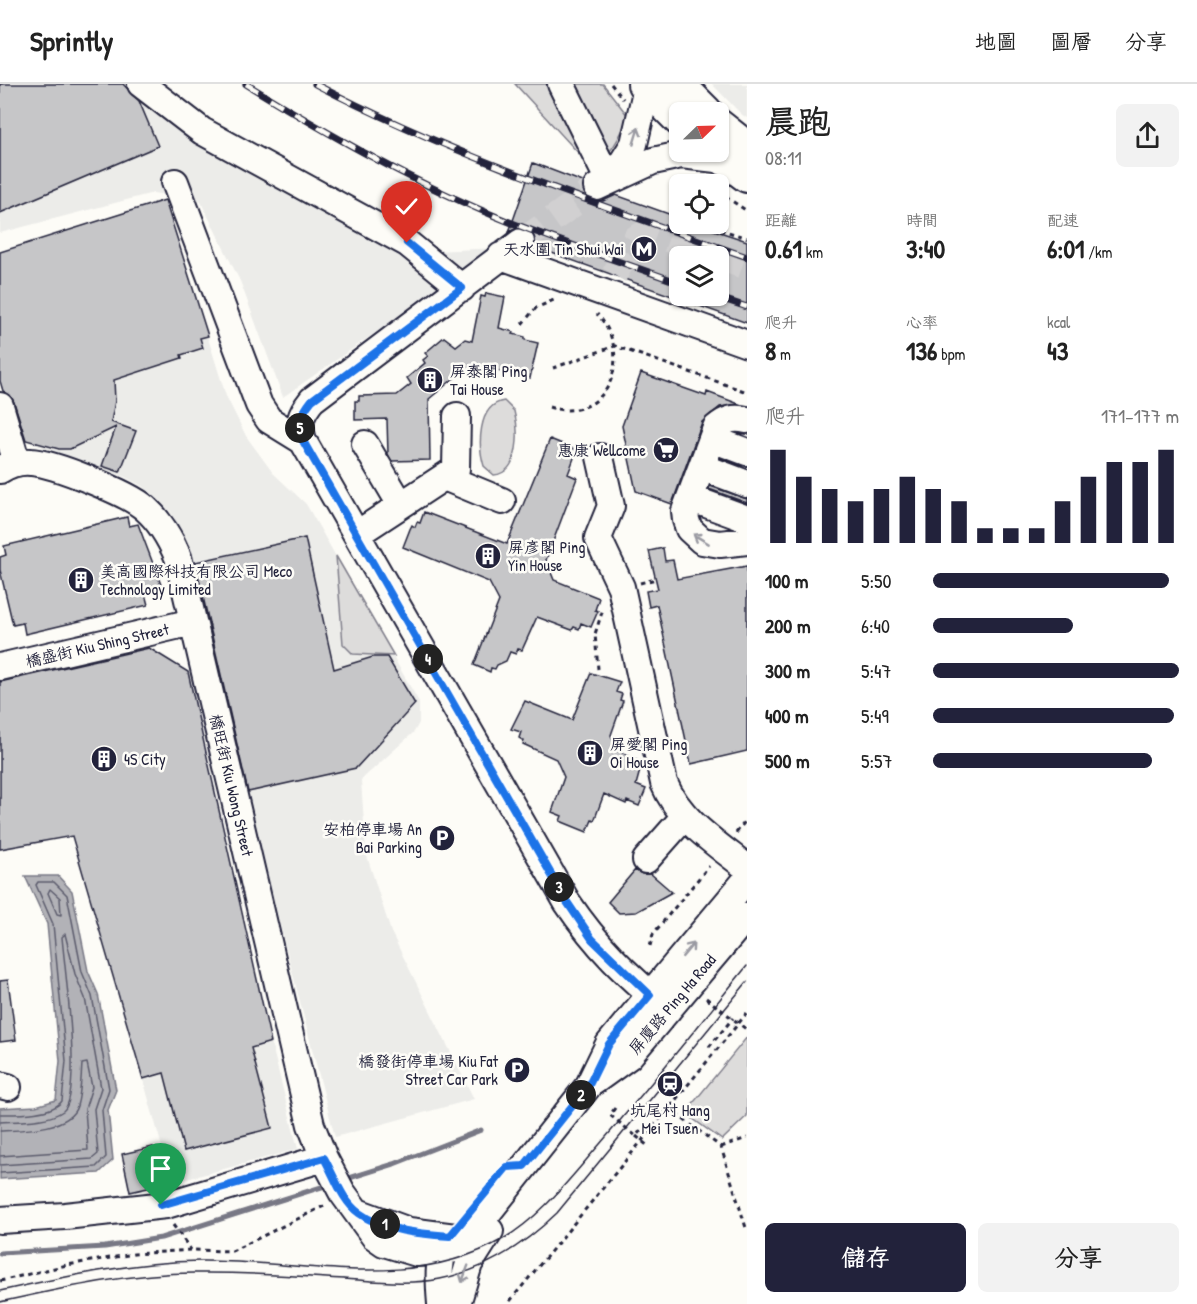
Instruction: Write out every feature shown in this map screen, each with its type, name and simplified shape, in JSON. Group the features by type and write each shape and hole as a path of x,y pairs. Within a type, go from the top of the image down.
{"main road":[{"path":"678,84 696,102"},
{"path":"645,86 669,109"}],"street":[{"path":"141,84 202,131 407,243 462,288"},
{"path":"561,84 606,182"},
{"path":"606,182 634,144 645,86"},
{"path":"606,182 653,161 681,155 734,159"},
{"path":"174,182 259,405 269,420 303,441"},
{"path":"659,1003 592,939 543,861 303,441 300,414 312,400 511,249 604,292 747,344"},
{"path":"0,406 8,466"},
{"path":"357,534 456,469 457,416"},
{"path":"747,420 735,417 724,421 716,428 685,511 686,520 695,536 711,544 747,542"},
{"path":"712,439 747,452"},
{"path":"364,444 401,505"},
{"path":"600,457 611,506 598,538 621,587 664,783 672,801 685,816 747,868"},
{"name":"橋旺街 Kiu Wong Street","path":"8,466 42,463 126,495 143,506 170,538 178,557 309,1113 338,1197 359,1213 409,1231 459,1243"},
{"path":"702,467 747,484"},
{"path":"444,477 502,501"},
{"path":"690,498 747,519"},
{"name":"橋盛街 Kiu Shing Street","path":"2,660 193,622"},
{"path":"646,860 685,816"},
{"name":"屏廈路 Ping Ha Road","path":"457,1304 462,1279 459,1243 507,1167 524,1166 589,1085 629,1056 659,1003 747,879"},
{"name":"屏廈路 Ping Ha Road","path":"659,1003 747,916"},
{"path":"0,1220 166,1205 326,1162"},
{"path":"441,1304 439,1279 459,1243"}],"path":[{"path":"729,199 747,211"},
{"path":"729,232 747,238"},
{"path":"549,407 560,410 581,409 599,398 606,390 614,369 615,346 606,324 604,292"},
{"path":"522,324 536,308 546,302 567,299"},
{"path":"553,368 615,346 747,392"},
{"path":"650,946 654,934 723,848"},
{"path":"707,997 746,1029"},
{"path":"510,1301 747,1013"},
{"path":"709,1047 732,1018"},
{"path":"615,1108 610,1114 649,1147"},
{"path":"676,1114 721,1147 747,1231"},
{"path":"636,1136 642,1129"},
{"path":"721,1147 747,1138"},
{"path":"0,1281 100,1259 191,1250 232,1251 338,1197"},
{"path":"171,1221 191,1250"}],"shaded area":[{"path":"0,84 153,84 187,110 435,251 497,248 283,397 240,281 200,200 153,193 0,233"},
{"path":"515,84 603,84 628,116 614,145 593,169"},
{"path":"712,84 747,84 747,118 741,114"},
{"path":"165,200 226,396 246,436 273,473 306,504 419,702 419,723 414,732 361,780 366,853 391,932 474,1099 335,1137 249,805 189,544 170,511 142,486 125,477 15,437 0,381 0,252"},
{"path":"504,401 514,411 517,428 516,449 509,467 494,475 484,466 481,448 482,428 489,410 495,404"},
{"path":"336,556 394,656 353,654 343,644"},
{"path":"747,1037 747,1116 722,1140 685,1113"},
{"path":"271,1042 298,1149 172,1183 143,1079"}],"water":[{"path":"25,876 58,876 72,891 88,971 98,994 116,1090 108,1110 113,1160 99,1173 0,1179 0,1108 36,1106 56,1100 60,1061 47,924"}],"building":[{"path":"0,84 123,84 139,101 158,146 0,213"},
{"name":"天水圍 Tin Shui Wai","path":"533,163 583,182 583,193 589,200 603,201 616,195 669,214 669,234 726,234 747,241 747,323 700,306 729,306 729,246 669,246 669,295 535,247 533,233 526,228 519,227 509,232"},
{"path":"165,200 208,336 200,338 203,348 181,355 182,358 114,380 115,401 111,422 136,431 120,472 102,466 116,427 70,449 59,449 26,440 14,402 10,395 3,391 0,381 0,252"},
{"name":"屏泰閣 Ping Tai House","path":"486,293 505,297 499,328 525,337 525,340 538,343 530,378 470,365 429,399 430,460 392,461 388,454 387,419 355,420 355,401 359,401 359,396 397,395 411,384 407,378 425,363 423,360 428,356 425,353 444,337 456,346 465,339 472,341 481,296 485,297"},
{"path":"641,373 706,396 707,392 739,404 720,407 702,422 672,504 636,491 622,426"},
{"name":"屏彥閣 Ping Yin House","path":"550,439 577,450 568,474 577,478 546,560 554,580 599,598 595,610 598,611 591,627 581,623 579,629 574,627 572,630 537,617 522,650 518,649 516,654 510,652 506,661 497,665 495,669 491,668 490,672 474,665 499,601 489,582 403,547 412,525 415,527 417,522 420,523 424,512 507,544"},
{"path":"710,486 747,499 747,503 709,489"},
{"name":"美高國際科技有限公司 Meco Technology Limited","path":"127,517 129,526 138,524 163,590 145,594 148,605 25,634 23,623 13,625 0,570 0,557 6,555 4,546"},
{"path":"305,538 334,669 373,657 387,657 415,704 356,768 248,792 195,562"},
{"path":"663,548 665,561 673,560 677,579 747,566 747,751 691,764 657,605 649,607 646,591 658,589 649,551"},
{"name":"4S City","path":"149,648 188,672 271,1042 251,1048 272,1128 184,1151 164,1073 143,1079 72,836 0,849 0,682"},
{"name":"屏愛閣 Ping Oi House","path":"591,673 620,682 616,692 622,694 620,700 623,701 611,735 617,750 642,763 636,785 646,789 639,806 627,801 626,804 604,794 594,821 592,820 587,832 560,821 562,816 552,812 564,777 556,759 523,744 524,741 519,738 521,732 511,729 525,701 572,720"},
{"path":"635,870 642,874 651,874 672,892 636,912 619,913 608,902"},
{"path":"8,980 16,1040 0,1042 0,981"},
{"path":"153,1147 161,1185 130,1192 122,1154"}],"waterway":[{"path":"343,1180 394,1164 481,1130"},
{"path":"0,1253 105,1247 161,1238 331,1184"}],"tunnel":[{"path":"521,242 597,187"},
{"path":"614,275 636,238 647,232 688,246"},
{"path":"729,261 747,267"}],"tram line":[{"path":"0,1291 50,1280 150,1264 201,1261 355,1270 393,1269 431,1265 468,1255 517,1230 555,1196 747,966"},
{"path":"0,1302 96,1282 169,1274 250,1274 404,1282 440,1279 473,1269 518,1245 557,1213 747,982"}],"railway":[{"path":"246,84 343,141 477,209 669,279"},
{"path":"315,84 367,110 474,157 747,257"},
{"path":"729,301 747,307"}],"place":[{"name":"天水圍 Tin Shui Wai","path":"644,249"},
{"name":"屏泰閣 Ping Tai House","path":"430,380"},
{"name":"惠康 Wellcome","path":"666,450"},
{"name":"屏彥閣 Ping Yin House","path":"488,556"},
{"name":"美高國際科技有限公司 Meco Technology Limited","path":"81,580"},
{"name":"屏愛閣 Ping Oi House","path":"590,753"},
{"name":"4S City","path":"104,759"},
{"name":"安柏停車場 An Bai Parking","path":"442,838"},
{"name":"橋發街停車場 Kiu Fat Street Car Park","path":"517,1070"},
{"name":"坑尾村 Hang Mei Tsuen","path":"670,1084"}],"route":[{"path":"161,1205 324,1158 342,1192 359,1213 380,1223 409,1231 450,1236 507,1167 524,1166 589,1085 609,1044 650,995 592,939 567,902 303,441 300,414 312,400 462,288 407,243"}]}
